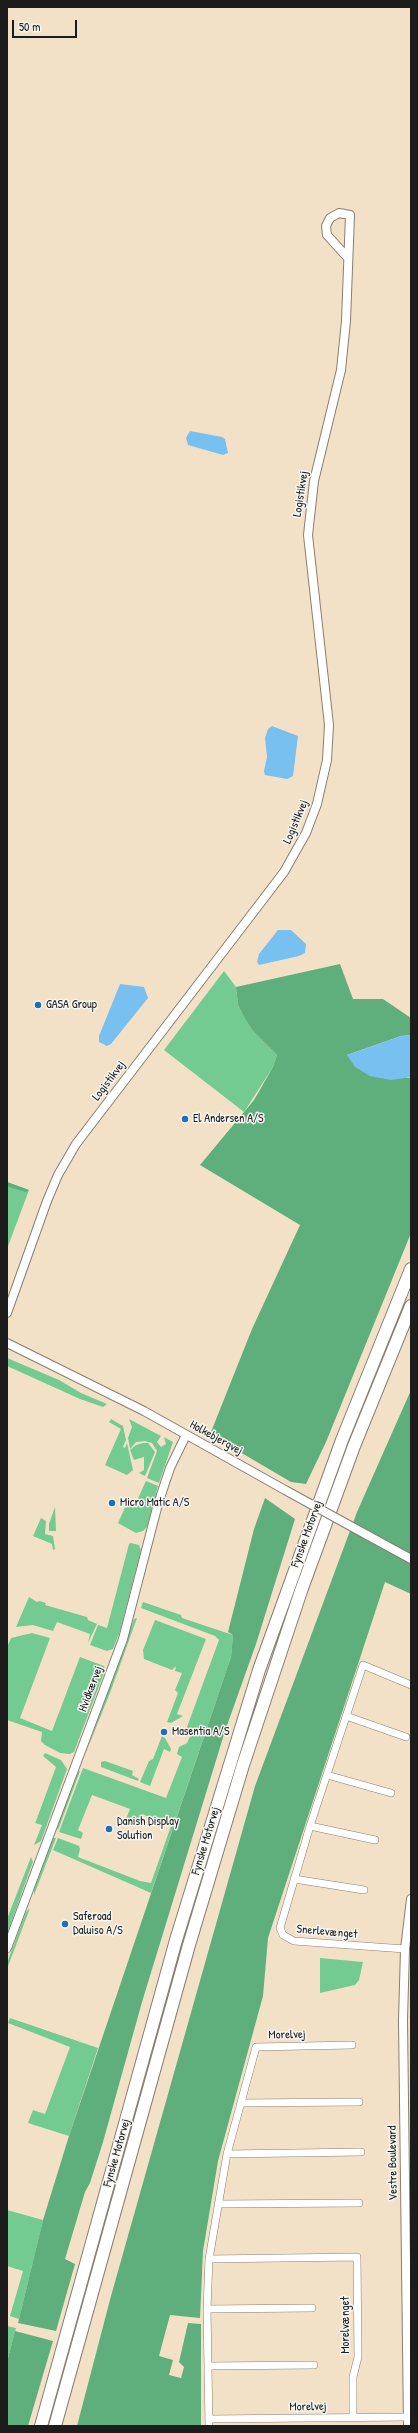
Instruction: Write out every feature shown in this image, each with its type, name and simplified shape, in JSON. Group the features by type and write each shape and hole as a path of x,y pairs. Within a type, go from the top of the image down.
{"highway":[{"name":"Fynske Motorvej","path":"41,2426 176,1940 259,1670 342,1440 411,1269"},
{"name":"Fynske Motorvej","path":"55,2426 189,1945 243,1765 301,1591 354,1446 411,1306"},
{"path":"58,2426 62,2399"}],"street":[{"name":"Logistikvej","path":"7,1313 58,1175 76,1144 284,872 306,833 317,804 327,760 329,725 309,554 309,518 314,481 341,370 346,321 350,215 339,213 330,218 326,226 327,235 348,258"},
{"name":"Holkebjergvej","path":"7,1343 100,1389 411,1559"},
{"name":"Hvidkærvej","path":"7,1948 123,1639 158,1504 170,1468 186,1435"},
{"name":"Snerlevænget","path":"405,1949 294,1941 287,1939 280,1928 310,1826 363,1665 411,1685"},
{"path":"346,1716 406,1737"},
{"path":"327,1775 391,1793"},
{"path":"310,1826 375,1840"},
{"path":"294,1879 364,1890"},
{"name":"Vestre Boulevard","path":"408,2426 410,2417 403,2020 405,1949 411,1899"},
{"name":"Morelvej","path":"352,2045 256,2047 228,2154 209,2259 207,2309 209,2423 353,2417 410,2417"},
{"path":"241,2103 359,2102"},
{"path":"228,2154 361,2152"},
{"path":"218,2204 359,2203"},
{"name":"Morelvænget","path":"209,2259 357,2257 358,2357 353,2377 353,2417"},
{"path":"207,2309 312,2308"},
{"path":"208,2366 314,2365"}],"green space":[{"path":"340,964 353,999 383,999 411,1018 411,1035 401,1036 347,1055 408,1078 411,1077 411,1233 326,1442 306,1484 291,1482 228,1445 209,1437 252,1329 300,1225 200,1165 254,1100 273,1067 277,1055 253,1031 245,1019 238,1005 236,987"},
{"path":"224,971 236,987 238,1005 245,1019 253,1031 277,1055 273,1067 244,1112 164,1050"},
{"path":"7,1182 29,1190 7,1249"},
{"path":"7,1182 29,1190 26,1192 7,1186"},
{"path":"7,1358 59,1380 81,1393 107,1404 103,1407 80,1399 7,1366"},
{"path":"411,1390 411,1594 385,1582 268,1938 263,1996 218,2161 203,2251 200,2318 170,2315 159,2356 173,2360 169,2375 181,2378 184,2367 179,2362 188,2323 201,2324 201,2426 77,2426 111,2296 255,1786 357,1512"},
{"path":"111,1419 123,1426 126,1440 123,1447 125,1448 127,1443 133,1470 127,1475 105,1465 121,1429 109,1422"},
{"path":"129,1419 161,1436 157,1442 161,1447 166,1444 164,1437 173,1442 159,1483 147,1478 157,1451 152,1443 145,1441 136,1442 130,1449 128,1438 132,1427"},
{"path":"148,1443 155,1452 145,1476 139,1473 144,1470 144,1457 134,1460 130,1450 136,1445"},
{"path":"146,1481 158,1486 147,1527 143,1531 136,1533 118,1523 127,1503 135,1505"},
{"path":"265,1498 295,1519 256,1644 225,1731 142,2002 103,2142 90,2183 85,2192 65,2259 75,2264 56,2331 18,2323 43,2220 69,2136 231,1657 233,1635 228,1632 254,1529"},
{"path":"55,1507 56,1531 49,1531 49,1524"},
{"path":"41,1518 46,1521 45,1534 53,1536 55,1549 53,1550 52,1544 33,1536"},
{"path":"129,1544 139,1545 141,1550 120,1631 113,1649 107,1651 90,1645 98,1625 107,1628"},
{"path":"29,1597 37,1602 39,1601 46,1603 45,1605 87,1617 88,1620 97,1624 88,1643 90,1634 57,1622 53,1631 33,1625 16,1627"},
{"path":"143,1602 181,1615 182,1618 233,1635 231,1657 151,1893 53,1850 58,1838 79,1846 80,1849 78,1857 140,1881 151,1883 171,1826 142,1814 138,1824 126,1819 130,1809 92,1795 78,1830 83,1833 81,1839 59,1832 83,1768 166,1798 182,1757 177,1754 179,1747 187,1743 191,1734 187,1727 219,1640 215,1636 141,1608"},
{"path":"137,1618 110,1693 85,1755 134,1619"},
{"path":"155,1620 206,1639 177,1714 183,1716 171,1723 167,1722 178,1693 175,1690 182,1673 175,1671 176,1666 172,1670 144,1659 143,1650"},
{"path":"32,1633 50,1638 20,1718 52,1731 80,1657 104,1666 105,1670 74,1752 70,1754 60,1753 45,1745 41,1741 42,1732 7,1720 7,1647 11,1638"},
{"path":"162,1736 165,1738 171,1749 170,1752 164,1749 150,1786 140,1782 149,1761 153,1759"},
{"path":"45,1753 61,1760 67,1769 41,1841 34,1845 42,1825 35,1823 56,1767 43,1756"},
{"path":"105,1761 133,1771 132,1775 139,1779 138,1781 101,1767 101,1762"},
{"path":"80,1771 58,1830 57,1828 77,1772"},
{"path":"53,1838 56,1838 34,1895 34,1890"},
{"path":"31,1857 33,1862 7,1934 7,1919"},
{"path":"30,1908 7,1969 7,1963 26,1912"},
{"path":"320,1958 363,1962 359,1980 355,1985 320,1993"},
{"path":"10,2018 98,2048 69,2136 28,2123 33,2110 45,2114 70,2047 8,2023"},
{"path":"7,2210 43,2220 19,2319 10,2316 23,2271 7,2266"},
{"path":"7,2326 16,2328 7,2362"},
{"path":"15,2331 53,2341 28,2426 7,2426 7,2362"}],"water":[{"path":"190,431 222,437 225,439 228,453 223,455 188,445 186,438"},
{"path":"272,726 298,736 293,776 287,779 265,775 264,771 267,757 265,738 268,729"},
{"path":"278,930 291,930 306,944 305,953 299,956 259,965 257,962 259,954"},
{"path":"120,984 144,987 148,998 111,1044 107,1046 99,1042 99,1036"},
{"path":"411,1035 411,1077 391,1080 370,1076 355,1067 347,1055 401,1036"}],"place":[{"name":"GASA Group","path":"38,1005"},
{"name":"El Andersen A/S","path":"185,1119"},
{"name":"Micro Matic A/S","path":"112,1503"},
{"name":"Masentia A/S","path":"164,1732"},
{"name":"Danish Display Solution","path":"109,1829"},
{"name":"Saferoad Daluiso A/S","path":"65,1924"}]}
